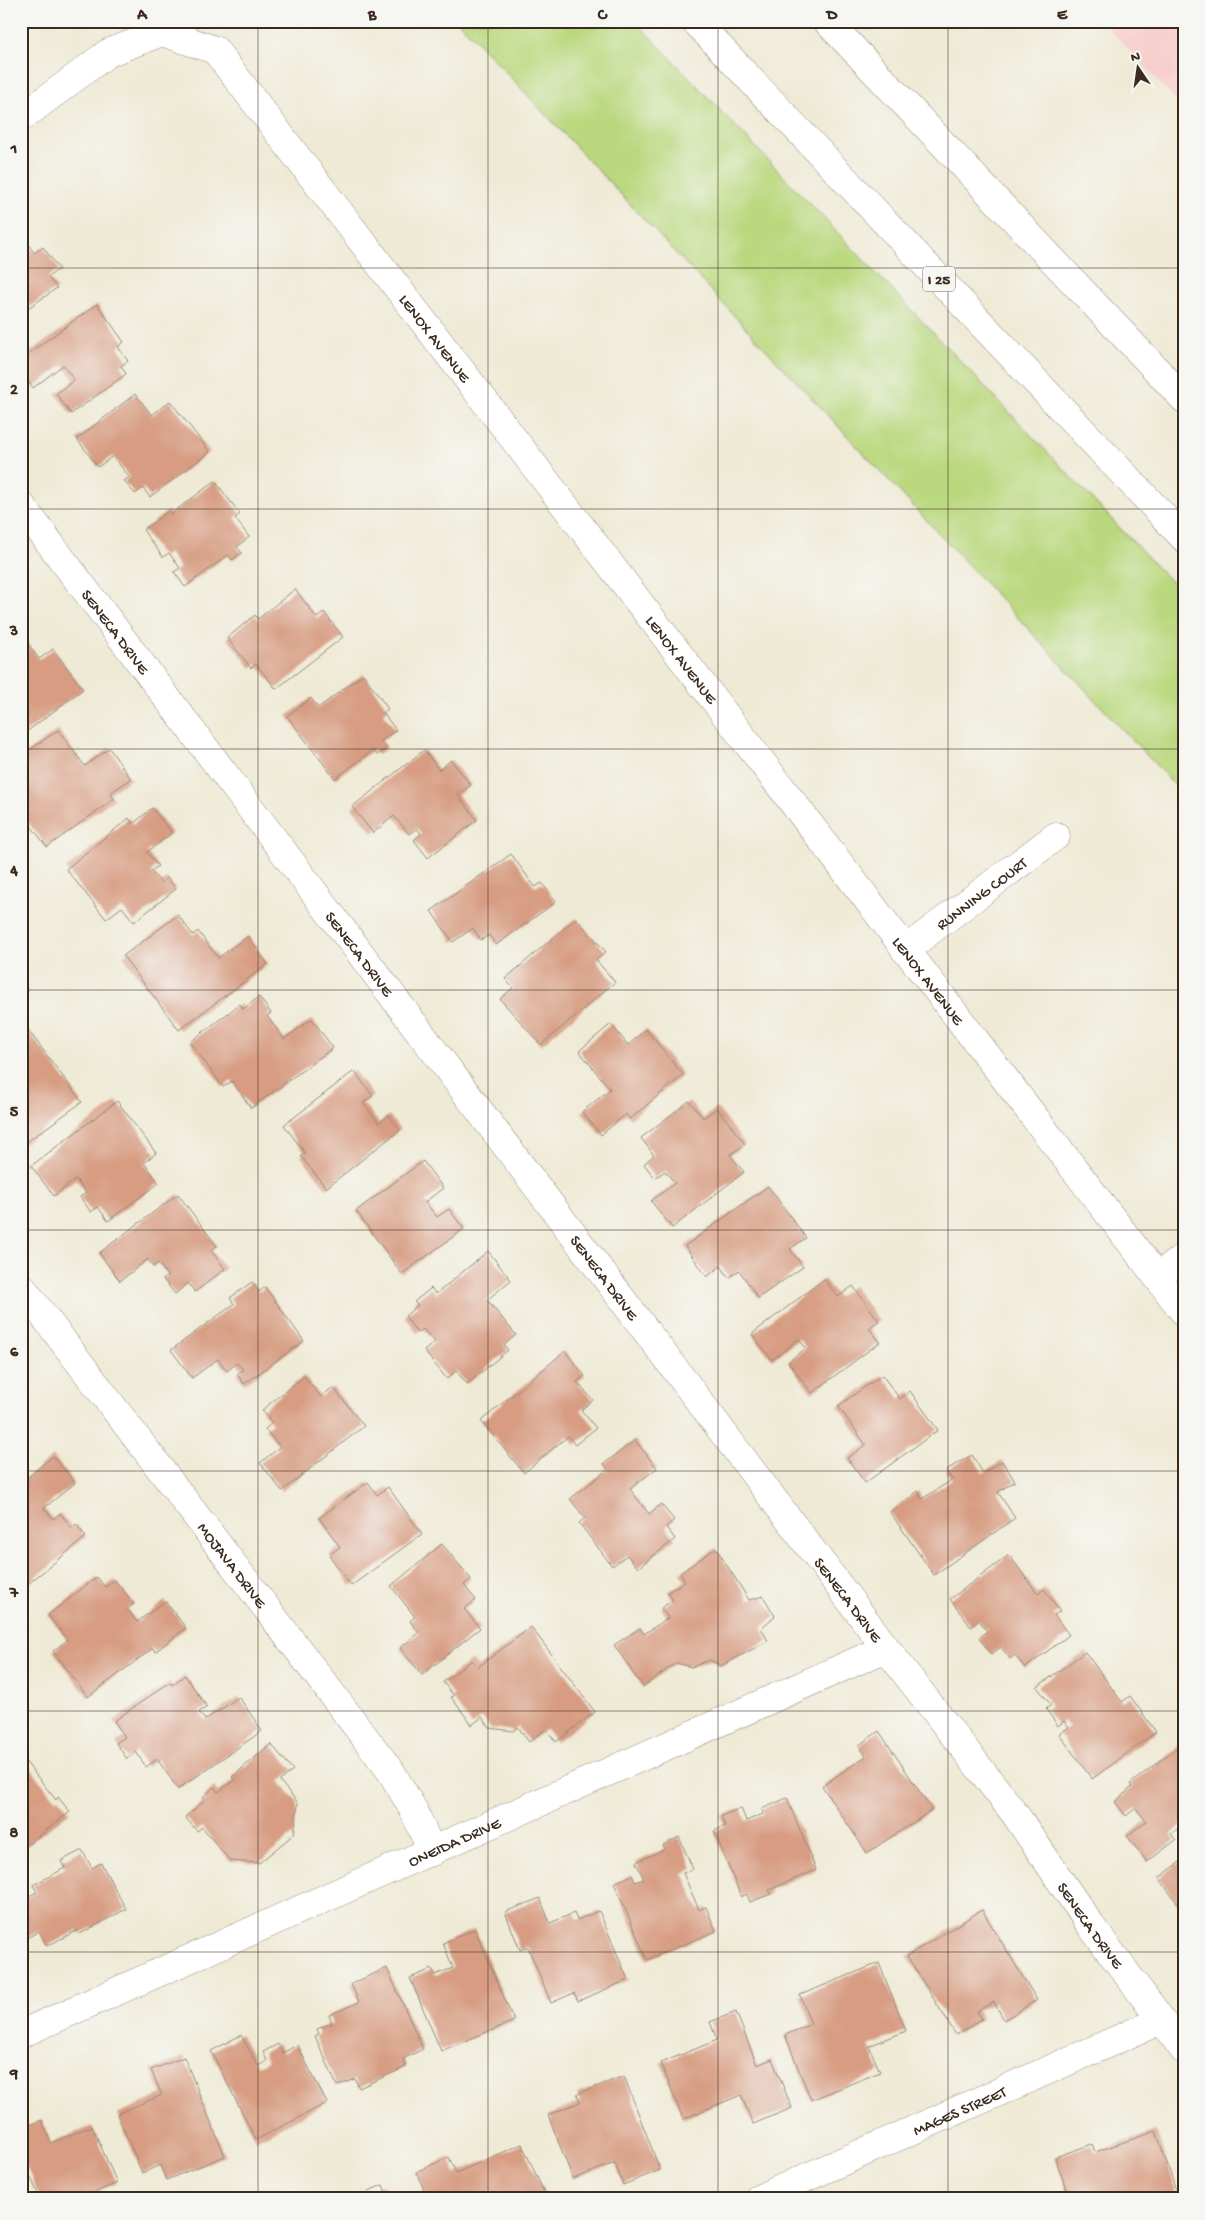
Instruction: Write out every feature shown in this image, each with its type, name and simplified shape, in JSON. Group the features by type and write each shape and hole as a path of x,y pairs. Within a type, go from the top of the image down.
{"main road":[{"name":"I 25","path":"695,21 1184,538"},
{"path":"827,21 1184,399"},
{"name":"LENOX AVENUE","path":"21,118 108,52 162,32 215,50 1184,1312"},
{"name":"SENECA DRIVE","path":"21,505 886,1648 1015,1814 1091,1926 1184,2050"},
{"name":"RUNNING COURT","path":"905,950 1056,836"},
{"path":"1158,1276 1184,1257"},
{"name":"MOJAVA DRIVE","path":"21,1286 392,1774 410,1805 432,1852"},
{"name":"ONEIDA DRIVE","path":"21,2034 886,1648"},
{"name":"MAGES STREET","path":"758,2199 1161,2020"}],"shaded area":[{"path":"1102,21 1184,21 1184,109"}],"green space":[{"path":"458,21 635,21 1184,595 1184,795"}],"building":[{"path":"21,234 34,253 43,247 59,269 48,277 57,288 21,313"},
{"path":"97,304 124,342 118,347 128,361 121,366 126,374 71,414 56,394 74,380 63,365 33,388 21,372 21,359"},
{"path":"135,394 152,415 170,401 210,452 150,497 143,488 135,494 124,481 129,477 113,456 98,467 77,439"},
{"path":"215,481 240,514 235,518 249,537 237,547 242,553 232,560 228,555 185,587 174,572 180,568 169,553 163,557 143,530 168,511 171,514"},
{"path":"295,589 317,618 324,612 343,637 276,689 256,664 251,668 227,638 255,615 258,619"},
{"path":"21,634 39,659 53,649 83,689 21,736"},
{"path":"363,674 388,709 383,713 396,730 381,741 387,748 377,755 373,750 335,779 287,716 311,698 318,708"},
{"path":"58,730 85,766 109,748 131,779 110,793 114,799 47,847 21,813 21,756"},
{"path":"424,750 439,770 451,760 471,785 458,795 477,820 428,858 414,840 421,834 417,828 409,834 394,816 373,833 352,807"},
{"path":"152,808 172,833 147,852 158,866 151,871 161,883 167,878 176,889 134,922 122,907 106,919 66,869 129,818 133,824"},
{"path":"511,854 535,887 542,883 556,902 496,945 489,935 481,940 473,928 453,942 431,911"},
{"path":"178,915 193,935 198,931 218,958 248,936 268,964 179,1030 123,956"},
{"path":"576,918 606,952 596,960 615,982 541,1045 500,999 513,988 505,979"},
{"path":"21,983 28,991 21,996"},
{"path":"259,997 271,1013 267,1016 284,1039 312,1019 333,1048 251,1108 232,1081 223,1087 190,1042 240,1004 243,1009"},
{"path":"611,1024 628,1045 646,1029 683,1075 630,1119 626,1114 601,1135 582,1112 610,1089 579,1051"},
{"path":"28,1030 82,1102 21,1146 21,1035"},
{"path":"354,1071 373,1096 363,1103 379,1123 389,1115 400,1130 326,1188 301,1156 305,1153 284,1125"},
{"path":"117,1101 156,1153 144,1163 159,1183 108,1221 98,1207 91,1212 80,1197 86,1193 76,1179 54,1196 31,1166"},
{"path":"689,1101 703,1118 717,1108 745,1144 730,1155 744,1172 672,1228 651,1201 675,1183 665,1171 655,1178 644,1164 654,1155 641,1138"},
{"path":"423,1161 443,1188 425,1202 437,1217 449,1209 464,1229 402,1274 356,1211"},
{"path":"768,1186 806,1238 790,1249 803,1267 758,1298 739,1270 729,1278 721,1266 707,1277 685,1246"},
{"path":"178,1194 217,1246 211,1250 225,1269 195,1292 188,1283 175,1294 163,1279 168,1276 158,1263 153,1267 148,1259 120,1281 99,1253"},
{"path":"488,1251 511,1280 487,1300 516,1335 504,1345 508,1350 467,1384 456,1371 447,1379 424,1351 435,1342 423,1329 417,1333 405,1316 418,1305 414,1302 431,1288 436,1294"},
{"path":"824,1279 838,1297 853,1286 879,1321 869,1328 880,1342 812,1393 788,1362 806,1348 799,1339 772,1360 752,1334"},
{"path":"252,1282 259,1292 265,1287 304,1341 244,1384 237,1374 243,1370 237,1363 227,1371 218,1359 192,1378 171,1350 234,1304 230,1298"},
{"path":"565,1351 585,1376 577,1382 593,1400 581,1410 596,1428 575,1445 568,1436 524,1473 481,1421"},
{"path":"882,1375 900,1399 910,1391 938,1430 865,1483 847,1458 866,1445 838,1406"},
{"path":"304,1376 321,1397 333,1387 364,1426 282,1491 260,1463 280,1447 265,1429 272,1423 262,1410"},
{"path":"635,1440 657,1468 630,1489 649,1514 661,1504 674,1520 666,1527 675,1539 638,1568 627,1555 612,1566 579,1523 585,1518 570,1499 608,1469 604,1464"},
{"path":"972,1455 983,1473 1002,1461 1015,1481 998,1492 1015,1518 934,1575 890,1512 918,1491 922,1499 952,1480 946,1470"},
{"path":"53,1456 75,1483 44,1508 53,1519 60,1513 72,1528 76,1524 86,1537 29,1583 21,1573 21,1478 23,1481"},
{"path":"368,1482 377,1495 388,1487 422,1534 351,1586 329,1555 340,1547 319,1518"},
{"path":"442,1544 471,1579 464,1585 476,1600 464,1609 480,1628 422,1675 400,1648 419,1633 410,1621 415,1617 391,1586"},
{"path":"716,1548 749,1600 763,1596 775,1616 761,1628 768,1641 721,1666 710,1660 691,1667 676,1663 643,1687 614,1645 640,1628 644,1634 668,1618 661,1608 673,1600 668,1592 685,1581 680,1573"},
{"path":"1009,1555 1038,1594 1044,1589 1060,1611 1054,1615 1069,1635 1025,1668 1015,1655 1010,1659 1001,1647 991,1654 979,1638 987,1631 979,1620 971,1627 950,1599"},
{"path":"97,1577 105,1587 115,1580 134,1604 127,1609 137,1622 165,1601 186,1628 155,1652 153,1648 88,1697 53,1651 67,1640 48,1615"},
{"path":"531,1627 595,1712 556,1742 546,1729 529,1742 518,1727 513,1731 490,1728 482,1717 472,1725 451,1697 454,1696 443,1682 472,1660 478,1667"},
{"path":"1085,1652 1122,1702 1130,1696 1156,1732 1092,1779 1059,1734 1069,1727 1064,1721 1058,1726 1046,1709 1051,1705 1037,1687"},
{"path":"185,1675 207,1707 199,1712 205,1720 239,1697 262,1731 178,1789 157,1759 146,1767 136,1752 127,1759 116,1743 125,1737 114,1721 170,1682 172,1685"},
{"path":"879,1731 932,1810 867,1853 822,1786 866,1756 859,1745"},
{"path":"1184,1742 1184,1824 1171,1834 1176,1840 1147,1862 1127,1836 1146,1821 1136,1808 1126,1816 1115,1802 1132,1787 1130,1784"},
{"path":"271,1744 293,1770 280,1781 298,1803 294,1834 259,1863 230,1861 202,1827 197,1831 185,1817 205,1800 203,1797 214,1787 218,1792 234,1780 232,1777"},
{"path":"21,1756 56,1800 58,1797 70,1812 21,1850"},
{"path":"787,1798 816,1870 769,1890 771,1894 750,1902 747,1894 741,1897 714,1831 725,1826 721,1816 741,1808 746,1821 763,1814 762,1809"},
{"path":"679,1837 693,1869 683,1873 699,1910 706,1907 716,1931 647,1960 614,1883 632,1875 635,1882 644,1879 636,1862 665,1849 663,1845"},
{"path":"82,1850 92,1868 101,1863 126,1909 80,1934 78,1930 47,1946 39,1931 27,1938 21,1928 21,1900 37,1892 33,1885 65,1868 61,1861"},
{"path":"1184,1859 1184,1900 1178,1904 1159,1878"},
{"path":"540,1898 550,1923 574,1913 577,1920 599,1911 628,1980 578,2001 574,1993 551,2003 528,1947 520,1950 505,1912"},
{"path":"982,1910 1037,2000 1004,2020 994,2002 977,2011 982,2019 956,2035 907,1956"},
{"path":"475,1929 514,2021 441,2051 410,1978 432,1969 435,1975 453,1968 443,1943"},
{"path":"879,1963 906,2031 869,2046 880,2072 811,2100 785,2035 811,2024 800,1995"},
{"path":"387,1968 423,2049 403,2059 406,2067 359,2088 355,2079 337,2086 315,2036 319,2034 317,2029 332,2023 329,2015 359,2002 351,1984"},
{"path":"736,2012 757,2065 772,2059 792,2108 753,2124 741,2095 683,2119 661,2063 717,2040 710,2022"},
{"path":"241,2035 258,2066 267,2061 263,2052 278,2044 283,2053 297,2045 327,2103 256,2140 211,2051"},
{"path":"184,2057 225,2156 166,2180 160,2165 142,2173 117,2114 162,2095 151,2070"},
{"path":"624,2076 660,2170 623,2185 615,2163 573,2179 548,2115 580,2102 577,2094"},
{"path":"42,2120 51,2143 92,2126 117,2183 85,2197 86,2199 40,2199 21,2154 21,2129"},
{"path":"1156,2131 1179,2199 1087,2199 1084,2191 1069,2197 1055,2157 1092,2144 1095,2152"},
{"path":"522,2144 547,2199 428,2199 416,2172 449,2157 456,2173"},
{"path":"383,2185 389,2199 348,2199"}]}
